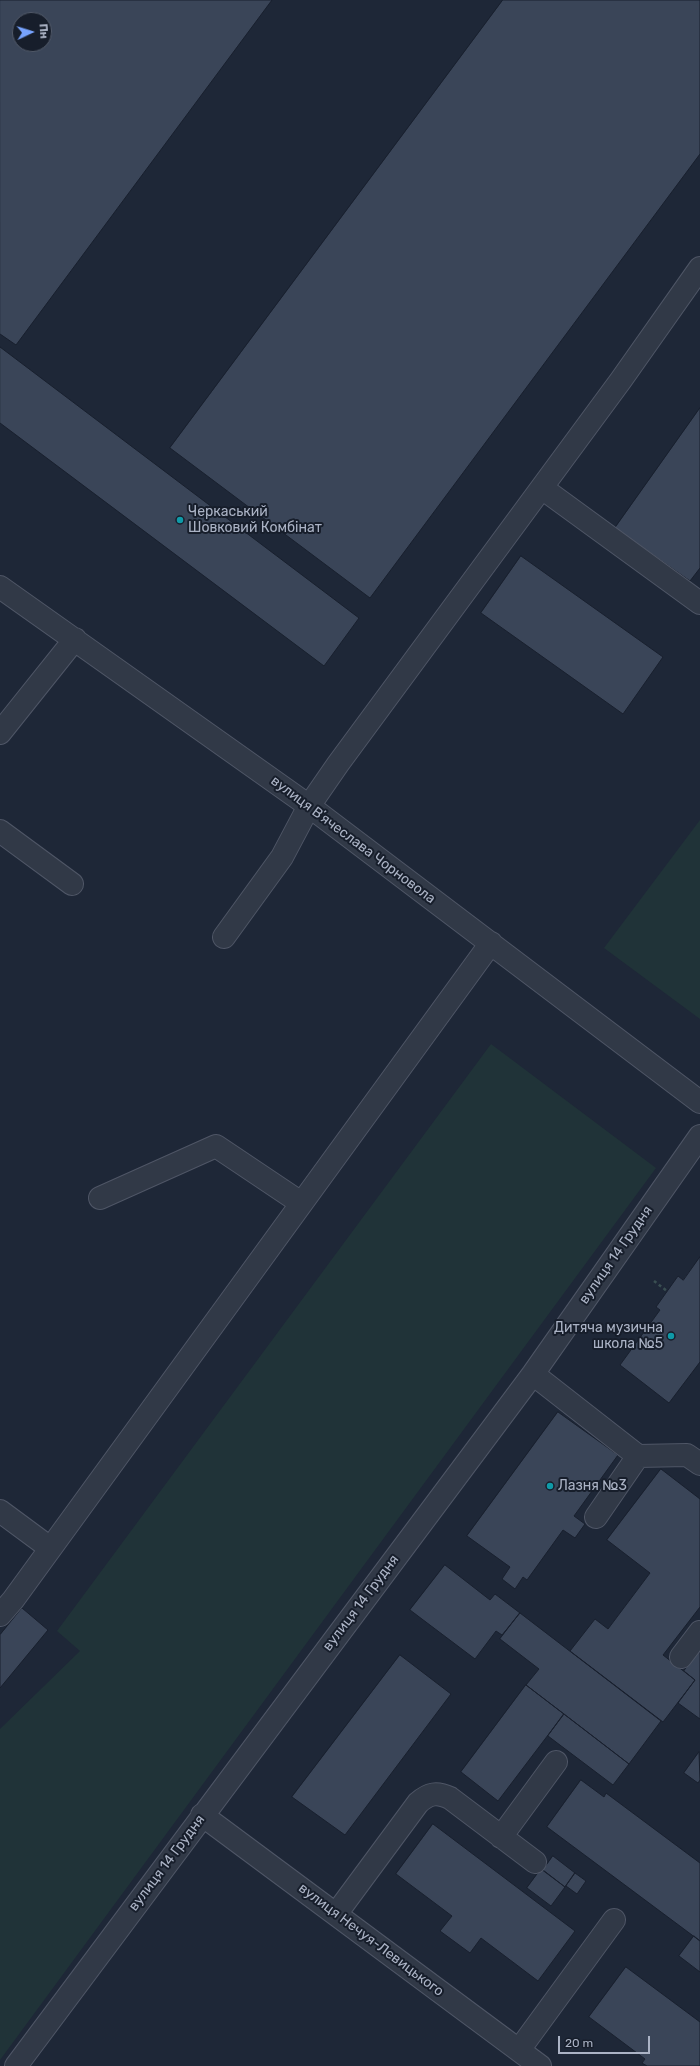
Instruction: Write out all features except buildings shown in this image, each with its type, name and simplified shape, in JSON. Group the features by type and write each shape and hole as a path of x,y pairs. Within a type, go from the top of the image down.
{"street":[{"path":"224,937 282,857 309,806 384,700 542,488 700,268"},
{"path":"542,488 700,603"},
{"name":"вулиця Вʼячеслава Чорновола","path":"0,587 309,806 700,1102"},
{"path":"0,733 75,639"},
{"path":"0,831 72,884"},
{"path":"0,1615 14,1600 50,1548 491,943"},
{"name":"вулиця 14 Грудня","path":"16,2066 202,1815 533,1374 700,1136"},
{"path":"100,1198 216,1146 301,1203"},
{"path":"533,1374 638,1456 687,1454 700,1464"},
{"path":"596,1517 638,1456"},
{"path":"0,1511 50,1548"},
{"path":"681,1657 700,1632"},
{"path":"501,1837 556,1762"},
{"path":"336,1914 418,1803 424,1797 433,1794 442,1794 450,1798 535,1862"},
{"name":"вулиця Нечуя-Левицького","path":"202,1815 540,2066"},
{"path":"519,2050 614,1920"}],"path":[{"path":"654,1281 667,1292"}],"green space":[{"path":"700,820 700,1019 604,948"},
{"path":"491,1044 656,1168 0,2060 0,1729 80,1651 57,1631"}],"place":[{"name":"Черкаський Шовковий Комбінат","path":"180,520"},
{"name":"Дитяча музична школа №5","path":"671,1336"},
{"name":"Лазня №3","path":"550,1486"}]}
